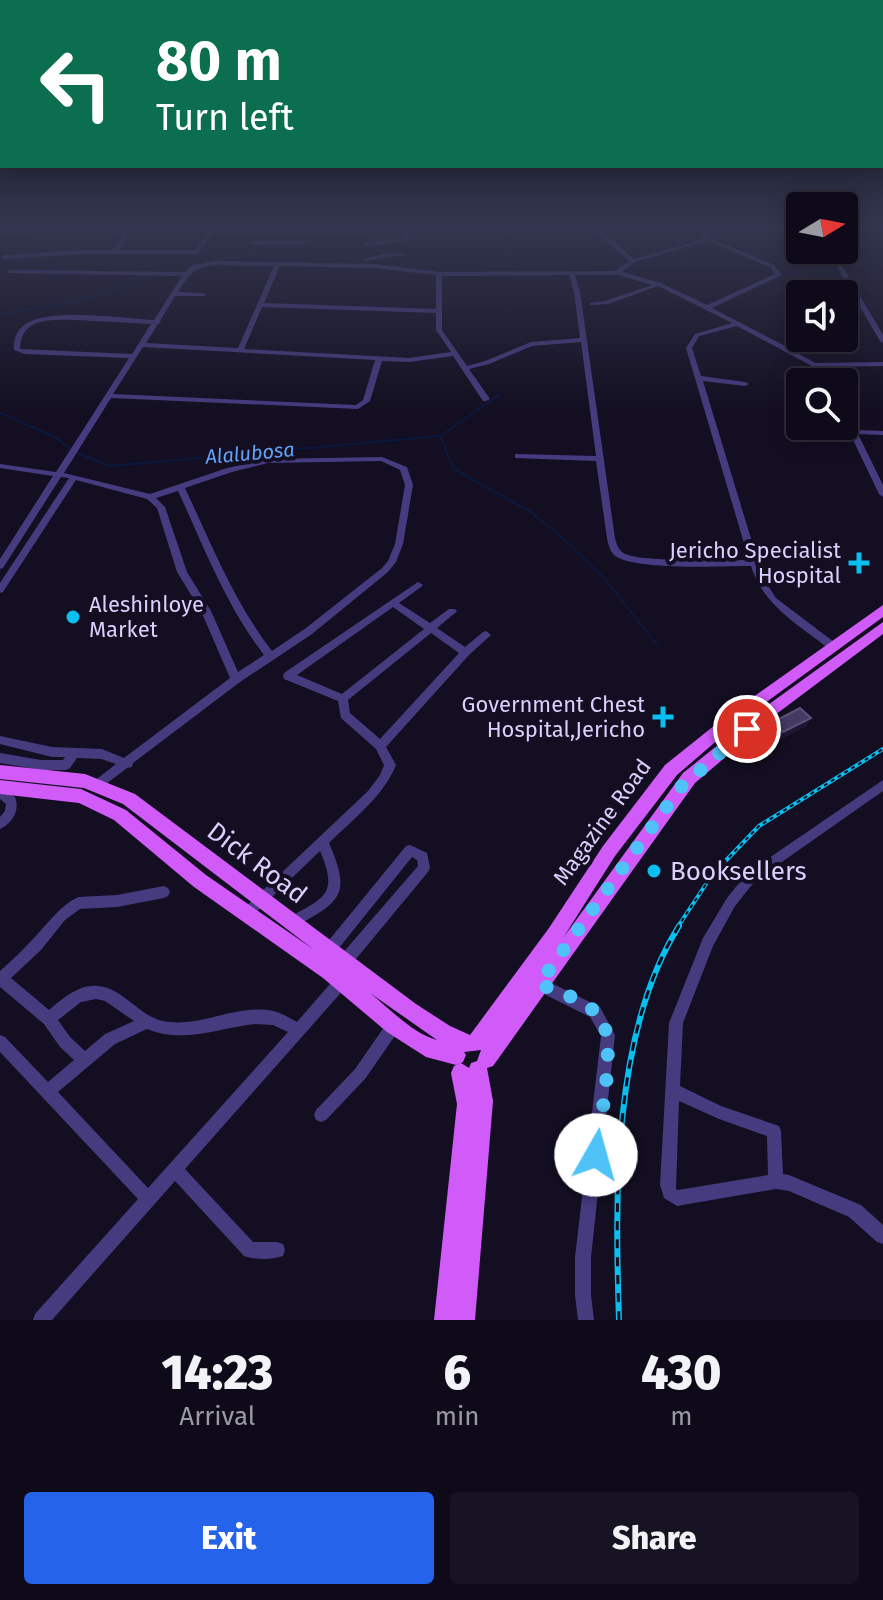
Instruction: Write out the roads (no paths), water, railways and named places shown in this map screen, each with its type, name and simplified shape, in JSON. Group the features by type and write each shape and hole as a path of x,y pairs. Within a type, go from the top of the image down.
{"main road":[{"name":"Magazine Road","path":"470,1057 539,984 681,787 831,645 883,610"},
{"name":"Magazine Road","path":"470,1057 663,780 703,743 765,706 883,627"},
{"name":"Dick Road","path":"0,772 98,784 129,799 346,960 470,1057"},
{"name":"Dick Road","path":"0,787 92,800 135,825 200,881 426,1047 470,1057"},
{"path":"446,1320 470,1057"},
{"path":"463,1320 483,1101 470,1057"}],"street":[{"path":"0,566 177,290"},
{"path":"240,351 266,290"},
{"path":"439,290 442,336 486,399"},
{"path":"576,290 611,538 619,554 648,560 755,563"},
{"path":"592,304 606,303 643,290"},
{"path":"670,290 817,368"},
{"path":"706,308 747,290"},
{"path":"174,294 203,295"},
{"path":"858,296 883,341"},
{"path":"259,305 438,311"},
{"path":"135,356 25,352 17,350 16,343 22,330 40,320 158,322"},
{"path":"737,324 693,338 689,348 697,378 759,578 773,600 831,645"},
{"path":"465,368 487,363 531,344 582,340"},
{"path":"142,345 418,360 455,354"},
{"path":"109,396 358,407 366,401 379,358"},
{"path":"814,365 883,364"},
{"path":"697,378 745,384"},
{"path":"858,432 883,433"},
{"path":"857,440 883,494"},
{"path":"518,456 600,459"},
{"path":"98,784 236,679 331,614 392,562 404,522 408,476 404,469 382,459 268,461 150,497"},
{"path":"0,466 73,478 150,497 161,507 182,572 211,621 236,679"},
{"path":"0,590 73,478"},
{"path":"180,487 216,563 258,641 271,657"},
{"path":"343,699 288,676 418,585"},
{"path":"393,603 465,652"},
{"path":"343,699 452,611"},
{"path":"380,746 465,652 486,635"},
{"path":"246,914 385,778 390,765 380,746 345,715 343,699"},
{"path":"0,740 52,752 102,754 128,764"},
{"path":"0,758 41,765 66,765 75,752"},
{"path":"883,785 767,863 731,902 699,962 676,1023 668,1185 672,1197 776,1181 789,1183 855,1211 883,1236"},
{"path":"0,793 11,800 12,805 10,813 0,824"},
{"path":"292,922 328,902 336,890 334,873 322,841"},
{"path":"330,949 410,850 423,857 424,868 346,960"},
{"path":"85,1060 65,1042 49,1019 1,980 61,916 78,903 117,901 164,892"},
{"path":"41,1320 341,982"},
{"path":"539,984 595,1012 608,1035 583,1257 586,1320"},
{"path":"49,1019 75,997 93,991 110,995 127,1011 159,1027 191,1029 269,1017 298,1030"},
{"path":"47,1092 110,1039 148,1022"},
{"path":"321,1115 360,1074 394,1025"},
{"path":"3,1050 147,1198"},
{"path":"673,1090 719,1112 774,1131 776,1181"},
{"path":"175,1170 250,1250 277,1250"}],"waterway":[{"path":"0,314 76,301 115,290"},
{"name":"Alalubosa","path":"440,436 499,395"},
{"name":"Alalubosa","path":"0,413 55,437 72,451 110,466 440,436"},
{"path":"440,436 454,469 531,512 564,539 605,579 658,646"}],"railway":[{"path":"677,928 712,875 759,826 883,749"},
{"path":"619,1320 617,1222 622,1117 641,1015 657,968 679,926"}],"place":[{"name":"Jericho Specialist Hospital","path":"859,563"},
{"name":"Aleshinloye Market","path":"73,617"},
{"name":"Government Chest Hospital,Jericho","path":"663,717"},
{"name":"Booksellers","path":"654,871"}]}
